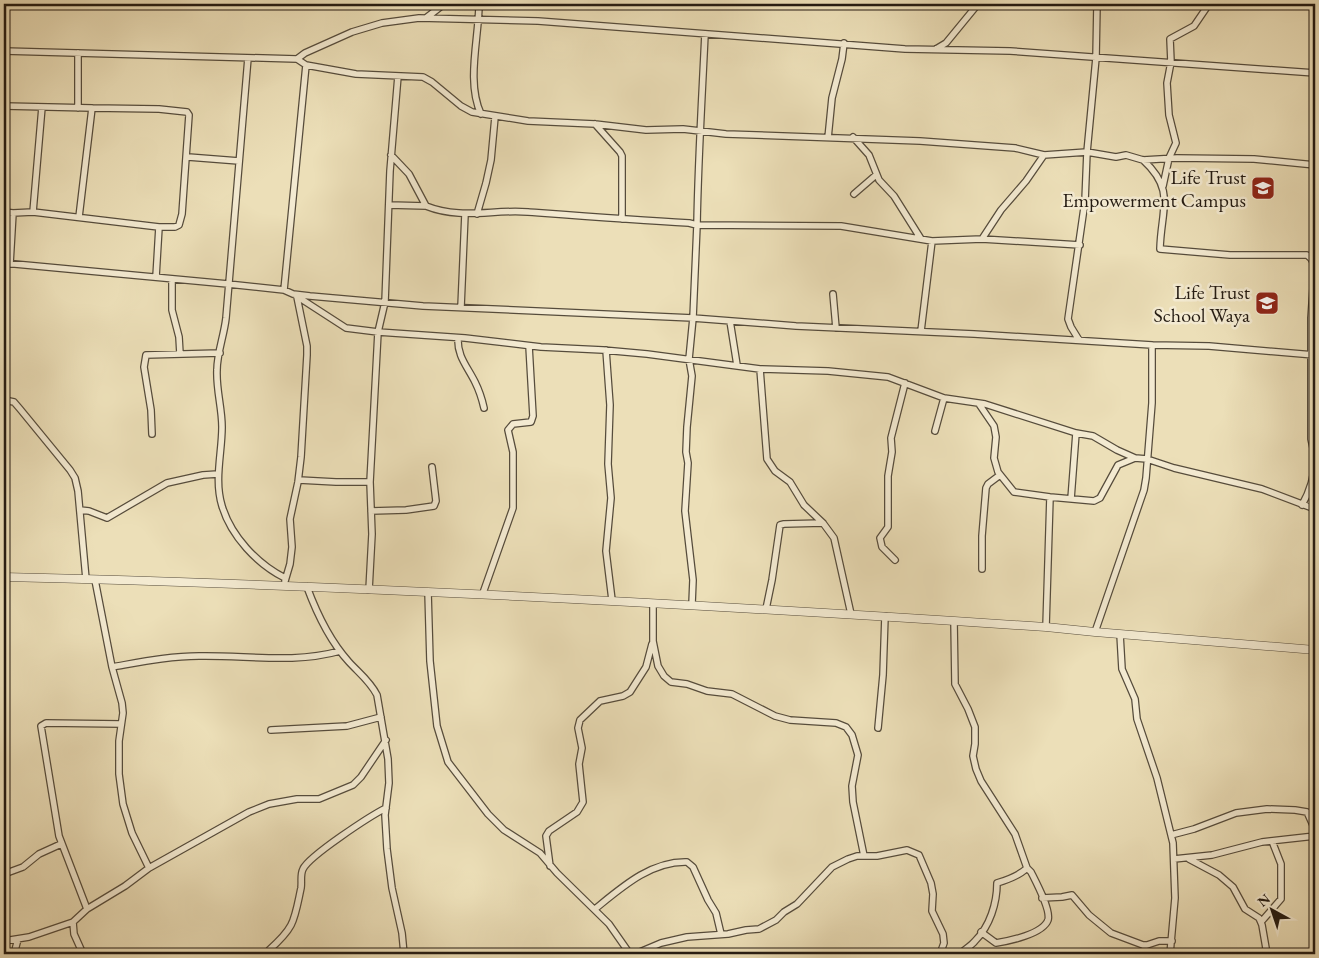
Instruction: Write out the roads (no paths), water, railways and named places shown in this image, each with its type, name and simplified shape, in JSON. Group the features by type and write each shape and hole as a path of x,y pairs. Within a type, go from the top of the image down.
{"street":[{"path":"426,18 444,4"},
{"path":"479,4 475,48 475,97 481,114"},
{"path":"936,49 946,43 978,4"},
{"path":"1079,340 1070,327 1068,318 1085,201 1087,152 1096,58 1097,4"},
{"path":"1209,4 1194,26 1170,39 1171,62 1167,83 1169,115 1176,143 1169,158 1163,186 1164,197 1160,248 1230,255 1307,256 1313,262 1315,273"},
{"path":"297,59 305,53 352,32 382,23 426,18 538,21 705,34 936,49 1010,51 1315,73"},
{"path":"692,604 693,580 685,510 688,464 686,427 692,376 689,359 693,318 705,34"},
{"path":"828,138 832,98 844,43"},
{"path":"4,51 297,59 306,65 356,74 427,79 461,106 472,112 528,121 595,124 646,130 853,138 1015,148 1044,155 1087,152 1116,157 1126,155 1143,160 1169,158 1267,160 1315,165"},
{"path":"78,53 78,108"},
{"path":"248,58 226,318 216,369 222,411 218,474 222,505 233,529 242,542 285,582"},
{"path":"284,290 306,65"},
{"path":"369,590 370,482 378,332 385,302 391,155 398,76"},
{"path":"4,106 159,109 187,112 190,117 188,157 179,225 158,227 32,212 13,214 4,212"},
{"path":"32,212 42,107"},
{"path":"79,217 92,108"},
{"path":"477,214 491,160 495,117"},
{"path":"595,124 622,156 622,219"},
{"path":"853,138 869,155 876,175 894,196 921,239"},
{"path":"391,155 409,174 426,206"},
{"path":"982,239 1001,210 1026,181 1044,155"},
{"path":"188,157 239,161"},
{"path":"1143,160 1154,170 1163,186"},
{"path":"854,194 876,175"},
{"path":"389,205 426,206 464,214 528,212 689,223 697,226 841,226 932,241 982,239 1080,245"},
{"path":"13,214 7,263 284,290 346,328 529,346 606,350 760,369 802,369 888,377 944,398 979,404 1076,433 1093,436 1135,458 1147,459 1174,468 1262,489 1315,509"},
{"path":"461,307 464,214"},
{"path":"156,277 158,227"},
{"path":"921,332 932,241"},
{"path":"172,279 172,310 179,337 180,354"},
{"path":"1302,505 1310,490 1314,460 1311,438 1314,355 1311,318 1315,284"},
{"path":"832,294 836,328"},
{"path":"295,296 423,306 693,318 836,328 1152,345 1209,346 1314,355"},
{"path":"285,582 290,564 290,519 299,480 307,355 307,346 295,296"},
{"path":"730,321 737,365"},
{"path":"458,338 462,360 476,384 484,408"},
{"path":"1095,632 1144,490 1152,403 1152,345"},
{"path":"483,593 513,508 513,452 508,430 513,424 531,422 533,416 529,346"},
{"path":"606,350 610,397 608,464 611,498 606,551 612,600"},
{"path":"152,434 151,410 144,367 146,355 220,353"},
{"path":"760,369 763,390 764,443 768,463 790,482 804,505 834,538 851,614"},
{"path":"895,560 882,547 880,538 888,527 888,476 892,452 891,438 905,383"},
{"path":"935,432 944,398"},
{"path":"4,400 14,402 70,470 74,478 80,510 86,579"},
{"path":"979,404 994,426 996,437 994,458 1000,475 1014,492 1050,498 1096,500 1100,498 1118,465 1135,458"},
{"path":"1071,499 1076,433"},
{"path":"371,511 406,510 434,506 436,501 432,467"},
{"path":"80,510 89,511 107,518 167,483 218,474"},
{"path":"982,569 982,536 986,488 988,484 1000,475"},
{"path":"299,480 370,482"},
{"path":"1046,627 1050,498"},
{"path":"766,609 780,525 823,524"},
{"path":"4,577 285,582 307,587 483,593 692,604 1046,627 1315,650"},
{"path":"94,580 112,667 122,704 119,774 123,804 132,833 149,868"},
{"path":"307,587 317,614 328,634 340,651 372,686 377,695 386,740 389,783 386,808 387,849 404,954"},
{"path":"428,592 430,661 438,726 448,762 488,814 504,830 535,849 550,866 595,908 610,924 630,954"},
{"path":"654,603 653,641 658,666 664,676 671,682 687,684 706,691 732,694 775,716 790,720 836,723 846,727 852,736 858,755 852,786 853,802 864,856"},
{"path":"878,728 883,675 885,616"},
{"path":"954,621 955,684 975,726 973,756 976,769 981,781 1015,834 1027,868 1031,872 1047,910 1048,919 1042,928 1011,941 996,943 981,932"},
{"path":"1120,634 1122,669 1134,699 1137,719 1157,778 1171,835 1176,898 1170,954"},
{"path":"550,866 546,836 549,831 577,812 583,802 579,764 582,748 578,728 580,720 600,701 623,696 630,692 646,667 653,641"},
{"path":"112,667 180,657 311,657 340,651"},
{"path":"272,730 347,726 382,717"},
{"path":"87,909 58,832 41,726 46,723 122,724"},
{"path":"4,941 29,937 73,922 87,909 126,886 149,868 249,812 269,804 297,799 319,799 353,785 361,777 386,740"},
{"path":"269,950 282,939 294,920 301,884 301,872 308,862 337,840 386,808"},
{"path":"1171,835 1194,829 1236,813 1267,809 1307,812 1315,830"},
{"path":"1174,859 1212,855 1272,841 1315,836"},
{"path":"1261,922 1281,899 1281,864 1272,841"},
{"path":"4,874 22,867 39,854 62,844"},
{"path":"635,954 661,943 687,937 759,930 797,904 832,867 848,859 907,850 920,856 931,883 933,894 932,910 943,934 944,943 940,954"},
{"path":"1187,858 1227,882 1236,892 1245,909 1259,918 1267,954"},
{"path":"595,908 654,868 677,862 687,862 693,868 716,913 721,934"},
{"path":"960,954 976,941 993,911 997,899 997,883 1008,880 1027,868"},
{"path":"1042,898 1062,898 1072,895 1089,915 1111,933 1143,945 1159,941 1172,941"},
{"path":"73,922 74,934 83,954"},
{"path":"14,954 18,939"}],"place":[{"name":"Life Trust Empowerment Campus","path":"1263,188"},
{"name":"Life Trust School Waya","path":"1267,303"}]}
